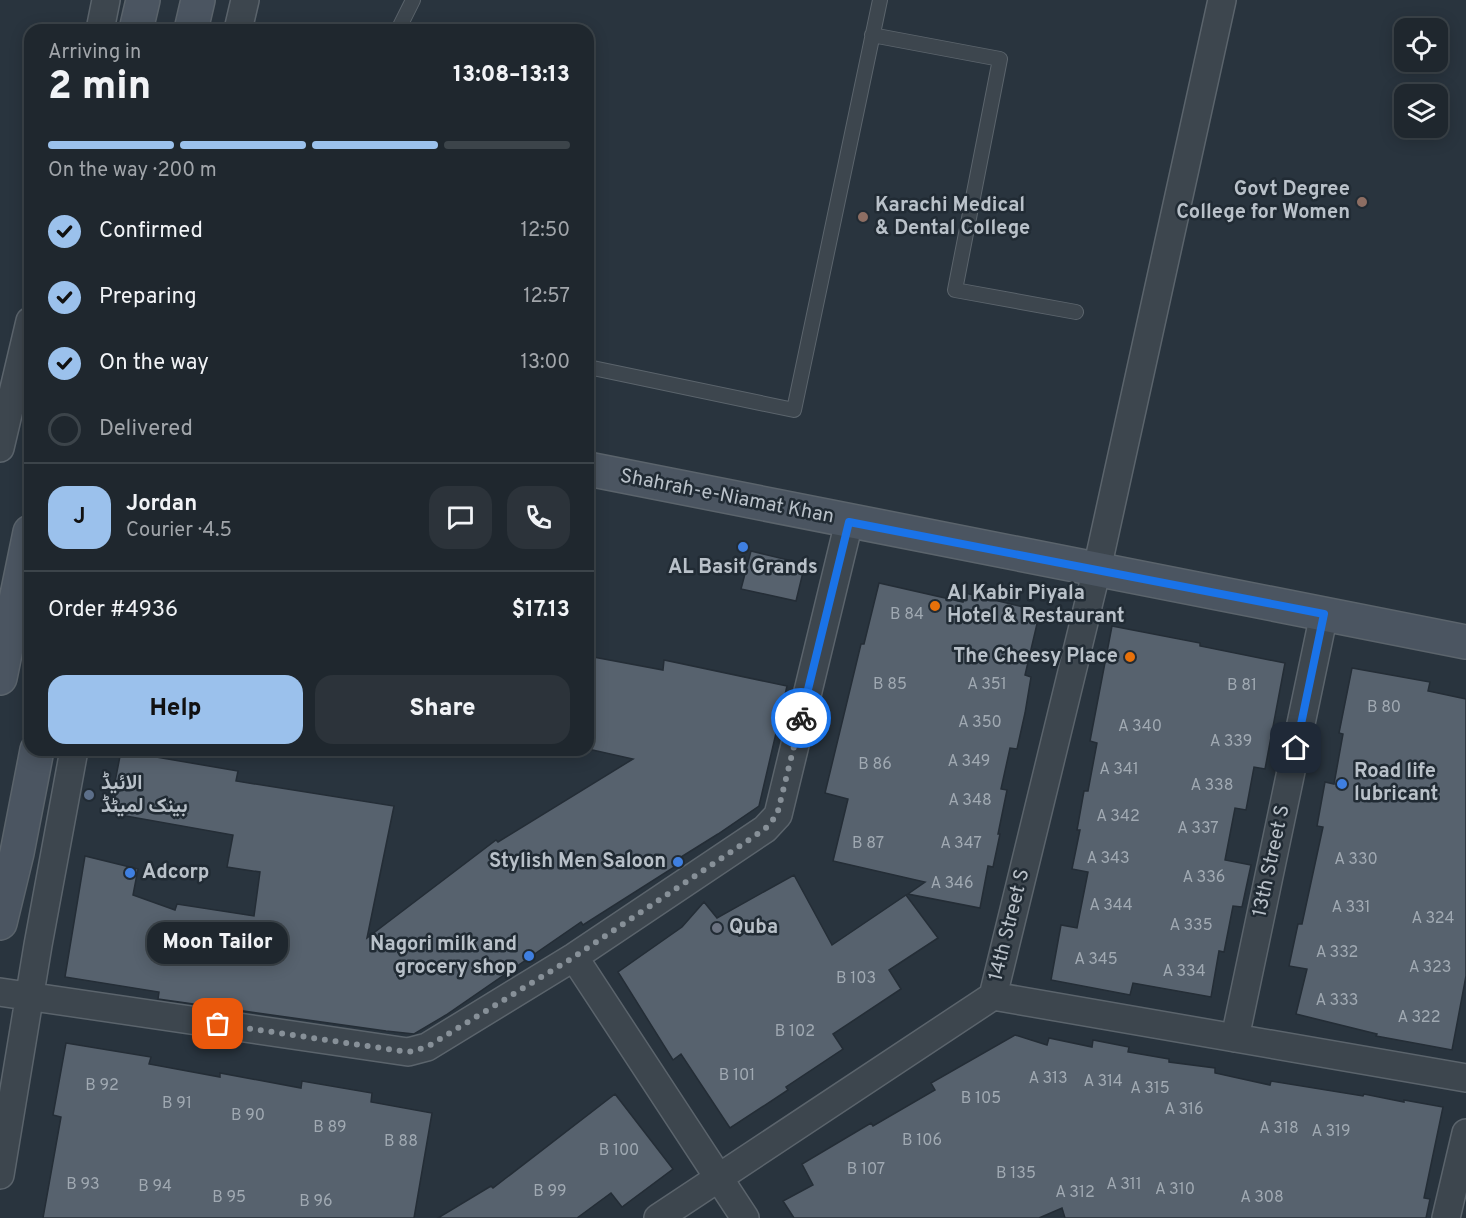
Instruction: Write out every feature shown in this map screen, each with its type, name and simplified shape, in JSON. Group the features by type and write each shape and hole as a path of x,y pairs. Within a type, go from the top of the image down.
{"main road":[{"path":"137,24 143,0"},
{"path":"192,24 198,0"},
{"name":"Shahrah-e-Niamat Khan","path":"594,470 1466,642"},
{"path":"0,678 24,561"},
{"path":"0,923 17,853 36,756"}],"street":[{"path":"101,24 106,0"},
{"path":"239,24 245,0"},
{"name":"14th Street S","path":"658,1218 993,996 1097,569 1222,0"},
{"path":"0,448 17,351 24,335"},
{"path":"0,992 408,1052 427,1047 574,957 765,829 777,815 849,522"},
{"name":"13th Street S","path":"1235,1038 1324,614"},
{"path":"0,1175 29,996 73,756"},
{"path":"574,957 745,1218"},
{"path":"993,996 1466,1078"},
{"path":"1446,1218 1466,1133"}],"lane":[{"path":"401,24 413,0"},
{"path":"594,369 794,410 880,0"},
{"path":"872,35 1000,59 955,290 1076,312"}],"building":[{"path":"751,551 805,564 796,601 741,589"},
{"path":"879,583 963,602 965,593 1040,611 1025,675 1031,677 1025,713 1017,749 1010,748 1001,789 1007,790 998,834 1000,834 993,867 988,866 980,908 908,894 925,882 833,861 848,799 825,793 861,644 864,644"},
{"path":"1112,626 1285,663 1265,769 1254,767 1246,810 1235,808 1225,860 1251,865 1242,907 1233,906 1224,952 1219,951 1211,997 1133,983 1130,995 1051,980 1061,925 1077,928 1088,872 1072,869 1080,830 1077,830 1084,791 1088,791 1097,743 1090,741"},
{"path":"594,657 663,670 664,660 787,686 759,806 673,862 676,866 583,925 581,922 446,1015 414,1034 158,999 159,992 65,977 85,856 138,869 133,895 175,910 177,904 254,916 260,872 227,867 233,835 109,813 120,756 150,756 238,771 236,781 394,806 367,938 496,840 498,842 633,759 594,750"},
{"path":"1352,668 1430,682 1428,691 1466,699 1466,976 1452,1050 1376,1036 1377,1034 1296,1014 1307,969 1289,966 1298,924 1302,924 1323,827 1317,826 1325,782 1334,784 1343,734 1339,733"},
{"path":"794,875 832,945 906,895 938,938 889,970 901,989 833,1034 843,1049 786,1087 788,1090 730,1128 681,1054 673,1060 618,972 682,927 704,902 717,918"},
{"path":"1015,1035 1047,1045 1049,1038 1092,1047 1093,1040 1129,1047 1128,1052 1169,1059 1169,1062 1215,1068 1215,1073 1270,1085 1271,1081 1443,1107 1424,1198 1430,1199 1426,1218 1065,1218 1062,1208 1039,1218 794,1218 783,1201 813,1185 802,1164 871,1123 873,1126 935,1090 931,1083"},
{"path":"66,1043 151,1057 149,1064 220,1077 220,1073 301,1088 302,1081 372,1093 371,1102 432,1113 414,1218 43,1218 61,1117 53,1115"},
{"path":"615,1094 673,1169 622,1207 611,1193 577,1218 438,1218 491,1186 493,1188"}],"way so far":[{"path":"218,1024 408,1052 427,1047 574,957 765,829 777,815 801,718"}],"place":[{"name":"Govt Degree College for Women","path":"1362,202"},
{"name":"Karachi Medical & Dental College","path":"863,217"},
{"name":"AL Basit Grands","path":"743,547"},
{"name":"Al Kabir Piyala Hotel & Restaurant","path":"935,606"},
{"name":"The Cheesy Place","path":"1130,657"},
{"name":"Road life lubricant","path":"1342,784"},
{"name":"الائیڈ بینک لمیٹڈ","path":"89,795"},
{"name":"Stylish Men Saloon","path":"678,862"},
{"name":"Adcorp","path":"130,873"},
{"name":"Quba","path":"717,928"},
{"name":"Nagori milk and grocery shop","path":"529,956"},
{"name":"Moon Tailor","path":"218,1024"}],"route":[{"path":"801,718 849,522 1029,555 1324,614 1296,748"}]}
